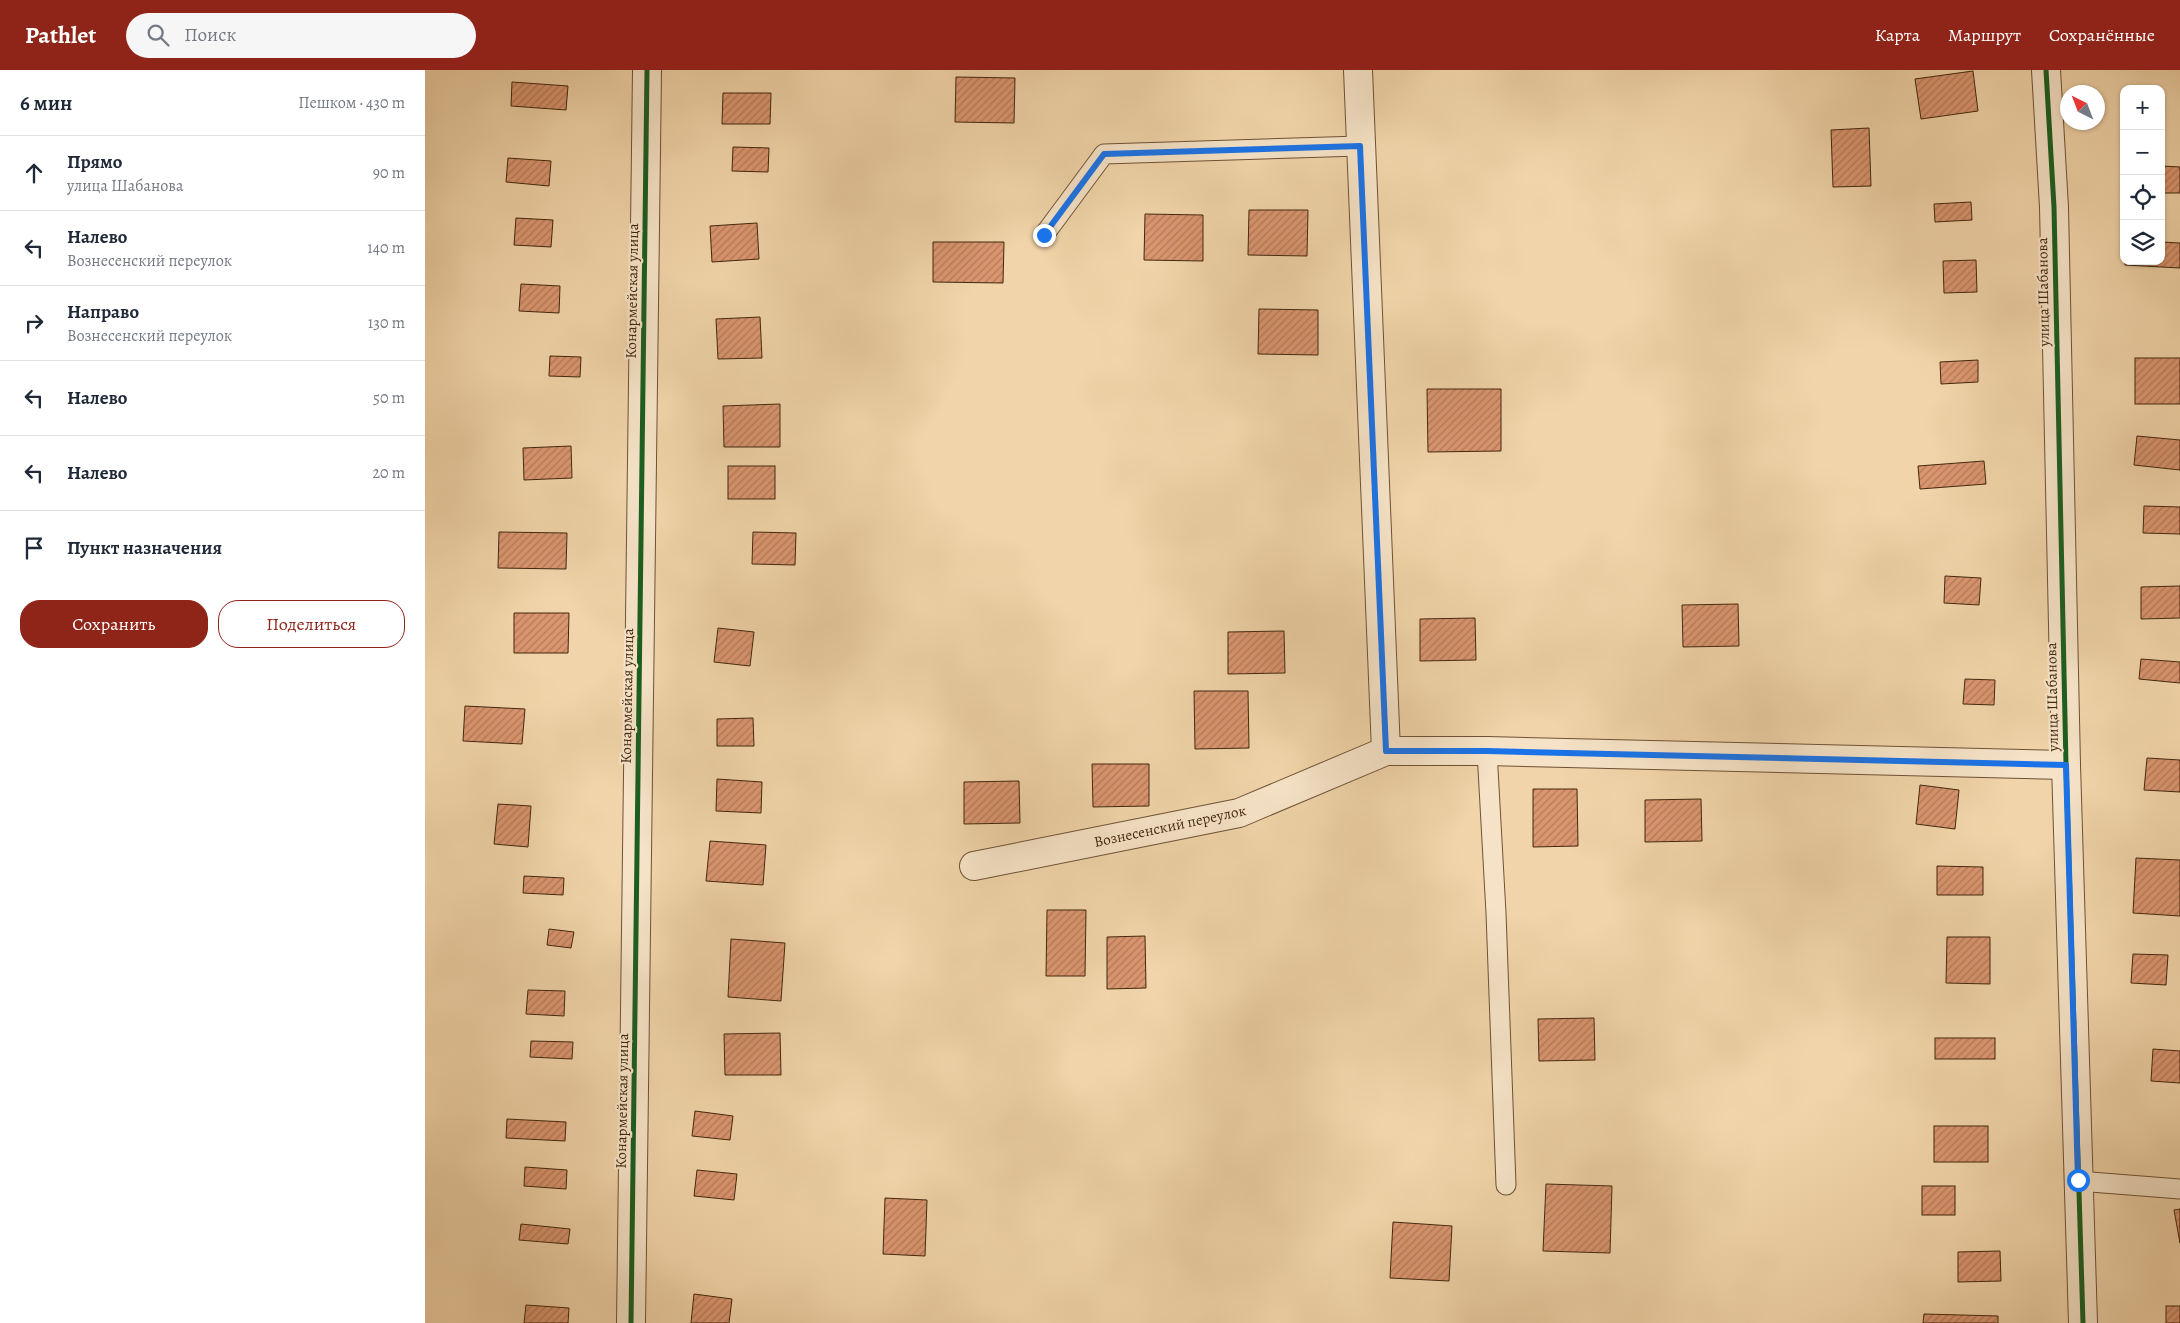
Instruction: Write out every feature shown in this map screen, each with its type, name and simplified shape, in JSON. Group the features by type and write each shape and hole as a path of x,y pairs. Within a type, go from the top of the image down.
{"street":[{"name":"Конармейская улица","path":"631,1323 647,70"},
{"path":"1358,70 1386,751"},
{"name":"улица Шабанова","path":"2046,70 2054,207 2066,765 2083,1323"},
{"name":"Вознесенский переулок","path":"975,866 1239,814 1386,751 1487,751 2066,765"}],"lane":[{"path":"1044,235 1104,154 1360,146"},
{"path":"1487,751 1496,913 1506,1185"},
{"path":"2078,1180 2180,1189"}],"building":[{"path":"1973,71 1978,111 1921,119 1915,79"},
{"path":"956,77 1015,78 1014,123 955,122"},
{"path":"512,82 568,86 566,110 511,106"},
{"path":"723,93 771,93 770,124 722,124"},
{"path":"1869,128 1871,186 1833,187 1831,130"},
{"path":"733,147 769,148 768,172 732,171"},
{"path":"508,158 551,161 549,186 506,182"},
{"path":"2165,166 2180,167 2180,193 2165,193"},
{"path":"1971,202 1972,220 1935,222 1934,204"},
{"path":"1249,210 1308,210 1307,256 1248,255"},
{"path":"1145,214 1203,215 1203,261 1144,260"},
{"path":"516,218 553,220 551,247 514,245"},
{"path":"757,223 759,259 712,262 710,226"},
{"path":"933,242 1004,242 1003,283 933,282"},
{"path":"2165,242 2180,243 2180,268 2125,265 2165,265"},
{"path":"1976,260 1977,292 1944,293 1943,261"},
{"path":"521,284 560,286 559,313 519,311"},
{"path":"1259,309 1318,310 1318,355 1258,354"},
{"path":"760,317 762,358 718,359 716,319"},
{"path":"550,356 581,357 580,377 549,376"},
{"path":"2135,358 2180,358 2180,404 2135,404"},
{"path":"1978,360 1978,382 1941,384 1940,362"},
{"path":"1427,389 1501,389 1501,451 1428,452"},
{"path":"780,404 780,447 724,447 723,406"},
{"path":"2137,436 2180,440 2180,470 2134,465"},
{"path":"571,446 572,478 524,480 523,448"},
{"path":"1984,461 1986,484 1920,489 1918,466"},
{"path":"728,466 775,466 775,499 728,499"},
{"path":"2144,506 2180,507 2180,534 2143,533"},
{"path":"499,532 567,533 566,569 498,568"},
{"path":"753,532 796,533 795,565 752,564"},
{"path":"1945,576 1981,578 1979,605 1944,603"},
{"path":"2180,586 2180,618 2141,619 2141,587"},
{"path":"1738,604 1739,646 1683,647 1682,605"},
{"path":"514,613 569,613 568,653 514,653"},
{"path":"1475,618 1476,660 1420,661 1420,619"},
{"path":"718,628 754,632 750,666 714,662"},
{"path":"1284,631 1285,673 1228,674 1228,632"},
{"path":"2141,659 2180,662 2180,683 2139,679"},
{"path":"1965,679 1995,680 1994,705 1963,704"},
{"path":"1194,691 1248,691 1249,748 1195,749"},
{"path":"465,706 525,709 522,744 463,741"},
{"path":"753,718 754,746 717,746 717,719"},
{"path":"2147,758 2180,760 2180,792 2144,790"},
{"path":"1092,764 1149,764 1149,806 1093,807"},
{"path":"717,779 762,782 761,813 716,811"},
{"path":"1019,781 1020,823 964,824 964,782"},
{"path":"1920,785 1959,790 1955,829 1916,824"},
{"path":"1533,789 1577,789 1578,846 1533,847"},
{"path":"1701,799 1702,841 1645,842 1645,800"},
{"path":"498,804 531,806 528,847 494,844"},
{"path":"710,841 766,845 763,885 706,881"},
{"path":"2136,858 2180,860 2180,916 2133,913"},
{"path":"1937,866 1983,867 1983,895 1937,895"},
{"path":"524,876 564,878 563,895 523,893"},
{"path":"1047,910 1086,910 1085,976 1046,976"},
{"path":"549,929 574,932 571,948 547,945"},
{"path":"1145,936 1146,988 1107,989 1107,937"},
{"path":"1947,937 1990,937 1990,984 1946,983"},
{"path":"731,939 785,943 781,1001 728,997"},
{"path":"2133,954 2168,955 2166,985 2131,983"},
{"path":"528,990 565,991 564,1016 526,1014"},
{"path":"1594,1018 1595,1060 1539,1061 1538,1019"},
{"path":"780,1033 781,1075 725,1075 724,1034"},
{"path":"1935,1038 1995,1038 1995,1059 1935,1059"},
{"path":"531,1041 573,1042 572,1059 530,1057"},
{"path":"2153,1049 2180,1051 2180,1083 2151,1081"},
{"path":"695,1111 733,1116 730,1140 692,1136"},
{"path":"507,1119 566,1122 565,1141 506,1138"},
{"path":"1934,1126 1988,1126 1988,1162 1934,1162"},
{"path":"525,1167 567,1170 566,1189 524,1186"},
{"path":"697,1170 737,1174 734,1200 694,1196"},
{"path":"1546,1184 1612,1186 1610,1253 1543,1251"},
{"path":"1922,1186 1955,1186 1955,1215 1922,1215"},
{"path":"885,1198 927,1200 925,1256 883,1254"},
{"path":"2180,1209 2180,1243 2174,1210"},
{"path":"1393,1222 1452,1226 1449,1281 1390,1278"},
{"path":"521,1224 570,1229 568,1244 519,1240"},
{"path":"2000,1251 2001,1281 1958,1282 1958,1252"},
{"path":"694,1294 732,1299 729,1323 691,1323"},
{"path":"526,1305 569,1308 568,1323 524,1323"},
{"path":"2166,1306 2180,1306 2180,1323 2166,1323"},
{"path":"1924,1314 1998,1316 1998,1323 1923,1323"}],"cycle path":[{"path":"631,1323 647,70"},
{"path":"2046,70 2054,207 2066,765 2083,1323"}],"route":[{"path":"1044,235 1104,154 1360,146 1386,751 1487,751 2066,765 2078,1180"}]}
